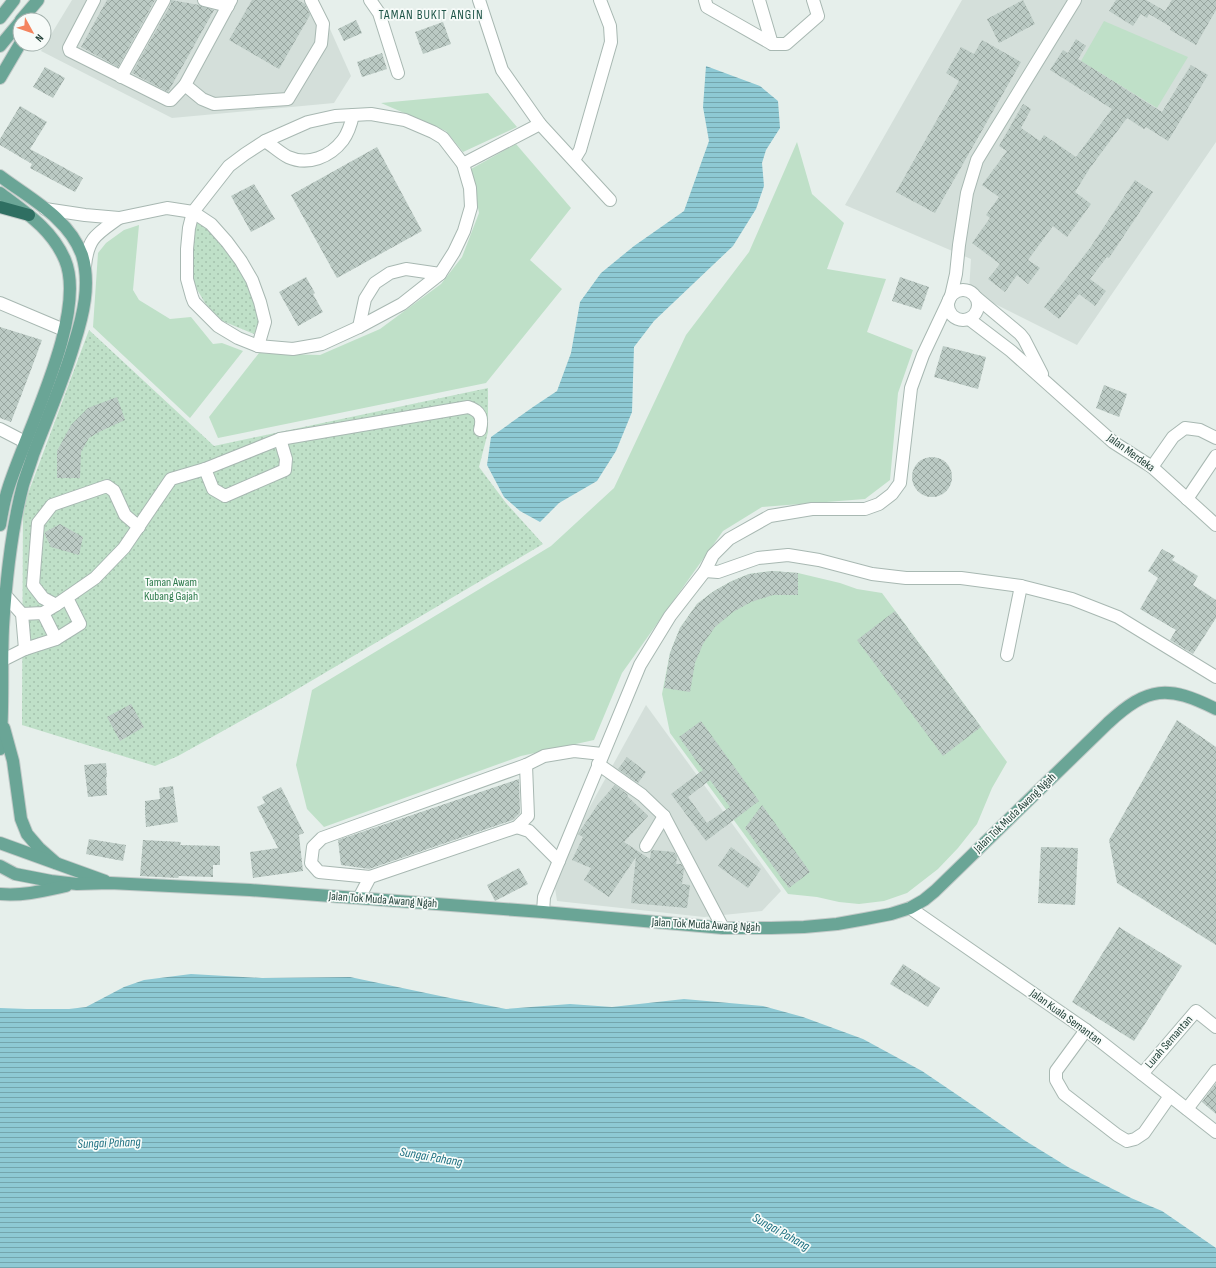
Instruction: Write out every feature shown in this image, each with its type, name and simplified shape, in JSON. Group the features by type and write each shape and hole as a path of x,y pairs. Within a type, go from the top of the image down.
{"highway":[{"path":"0,207 29,215"}],"main road":[{"path":"0,18 14,0"},
{"path":"35,12 39,0"},
{"path":"29,12 39,0"},
{"path":"0,46 12,32"},
{"path":"0,78 15,52"},
{"path":"0,170 4,179 56,218 75,241 82,255 86,293 81,324 66,372 40,436 23,484 12,540 3,628 2,724 0,749"},
{"path":"0,193 40,224 59,247 66,261 70,298 64,330 50,378 7,490 0,525"},
{"name":"Jalan Tok Muda Awang Ngah","path":"0,866 15,874 50,881 76,884 110,883 250,890 543,912 723,928 771,928 837,924 891,914 910,908 924,900 1123,709 1141,698 1160,692 1179,694 1196,699 1216,709"},
{"path":"2,724 13,761 21,819 27,834 39,848 56,863"},
{"name":"Jalan Tok Muda Awang Ngah","path":"0,843 110,883"},
{"path":"0,894 15,895 35,893 76,884"}],"street":[{"path":"94,0 69,48 70,51 168,100 171,100 185,85 230,3 204,0"},
{"path":"121,77 164,0"},
{"path":"185,85 202,100 214,104 288,99 321,44 323,24 312,0"},
{"path":"370,0 379,13 398,73"},
{"path":"480,0 502,70 540,124 610,200"},
{"path":"574,160 580,150 611,42 610,26 600,0"},
{"path":"759,0 772,44"},
{"path":"706,4 772,44 786,44 818,16 814,0"},
{"path":"543,912 544,897 640,665 670,616 705,571 713,555 728,539 770,516 812,509 865,509 879,504 892,494 900,482 911,388 923,355 950,298 960,290 974,294 978,302 977,310 970,319 965,320 955,318 949,310 950,298 956,274 967,193 977,160 1075,0"},
{"path":"372,114 405,120 443,138 463,164 470,188 471,207 464,231 454,252 440,274 402,304 359,328 322,344 292,349 258,346 238,338 218,326 194,302 187,279 187,249 189,228 193,212 229,166 265,141 308,122 335,116 372,114"},
{"path":"265,141 288,157 308,161 332,151 343,140 350,128 353,115"},
{"path":"463,164 540,124"},
{"path":"45,209 119,218 167,208 193,212 211,224 227,242 241,261 252,280 265,322 258,346"},
{"path":"85,273 86,253 91,240 95,235 119,218"},
{"path":"359,328 365,299 375,283 390,273 406,270 440,274"},
{"path":"956,274 964,290"},
{"name":"Jalan Merdeka","path":"976,298 1020,334 1046,381"},
{"path":"0,303 64,330"},
{"path":"935,330 955,318"},
{"name":"Jalan Merdeka","path":"970,319 1046,381 1113,442 1152,467 1216,525"},
{"path":"22,614 42,613 96,578 124,548 171,479 205,469 280,439 468,407 475,409 480,415 482,422 480,430"},
{"path":"1152,467 1172,437 1185,428 1200,430 1216,438"},
{"path":"0,430 25,442"},
{"path":"205,469 213,489 225,496 285,470 286,459 280,439"},
{"path":"1187,499 1216,456"},
{"path":"56,605 43,598 33,585 38,523 52,505 107,486 114,491 125,515 139,527"},
{"path":"705,571 718,572 758,558 788,555 819,560 872,574 906,578 961,578 1021,586 1072,599 1118,617 1216,677"},
{"path":"1006,655 1021,586"},
{"path":"6,596 22,614 25,649"},
{"path":"3,660 25,649 56,639 80,624 67,598"},
{"path":"42,613 56,639"},
{"path":"526,765 528,816 518,827 370,877 319,872 311,863 313,847 322,838 526,765 544,756 574,751 600,759 664,816 723,928"},
{"path":"646,846 664,816"},
{"path":"518,827 529,831 559,861"},
{"path":"359,898 370,877"},
{"name":"Jalan Kuala Semantan","path":"910,908 1086,1030 1216,1132"},
{"name":"Lurah Semantan","path":"1142,1074 1196,1011 1216,1027"},
{"path":"1086,1030 1056,1071 1056,1080 1064,1094 1126,1141 1135,1140 1144,1133 1170,1096"},
{"path":"1187,1109 1216,1071"}],"shaded area":[{"path":"72,0 317,0 351,76 334,103 172,118 43,52 52,52 52,33"},
{"path":"962,0 1216,0 1216,142 1077,345 969,291 971,259 845,205"},
{"path":"646,705 781,891 762,911 704,917 557,901 555,888 577,830"}],"green space":[{"path":"1104,21 1188,57 1157,108 1081,61"},
{"path":"488,93 517,127 463,152 446,131 381,103"},
{"path":"797,142 812,194 844,223 827,269 886,279 867,332 913,350 898,393 890,480 865,499 762,507 723,531 622,673 594,740 521,756 324,827 307,809 296,765 312,690 551,546 614,488 686,335 749,252"},
{"path":"516,144 571,208 530,260 562,289 486,383 218,438 209,417 259,353 320,355 380,329 441,284 462,257 479,213 471,169"},
{"path":"195,218 209,229 237,263 255,301 260,323 254,334 220,320 205,303 195,286 192,270"},
{"path":"139,225 133,290 139,300 170,319 191,317 213,344 222,343 243,351 190,418 93,327 98,253 106,243 124,230"},
{"name":"Taman Awam Kubang Gajah","path":"89,330 214,446 488,388 488,432 479,467 506,503 543,544 284,697 178,756 155,766 22,725 23,507"},
{"path":"772,571 798,573 840,583 857,589 882,593 1007,762 992,788 977,824 958,848 938,869 907,893 884,901 859,904 788,894 670,733 662,694 670,653 680,628 697,604 714,591 749,574"}],"water":[{"path":"706,66 760,86 778,101 780,128 766,150 762,163 764,186 756,209 733,246 654,321 634,347 632,412 616,451 597,481 559,503 540,522 520,511 504,497 487,465 491,437 557,391 571,353 580,302 601,273 634,246 684,211 709,141 703,107"},
{"name":"Sungai Pahang","path":"191,974 262,978 350,977 506,1009 570,1004 612,1007 684,999 763,1006 803,1017 863,1039 922,1071 1024,1140 1068,1167 1131,1198 1162,1211 1216,1248 1216,1268 0,1268 0,1008 69,1009 86,1007 124,987 144,980"}],"building":[{"path":"107,0 155,0 118,67 81,47"},
{"path":"171,0 199,5 214,10 168,92 132,73 171,4"},
{"path":"252,0 298,0 305,4 310,15 279,69 229,40"},
{"path":"1023,0 1035,24 999,43 987,19"},
{"path":"1116,0 1146,0 1165,11 1172,0 1216,0 1216,10 1196,45 1170,30 1171,27 1149,14 1147,18 1141,14 1133,26 1109,11"},
{"path":"356,20 362,33 344,41 338,29"},
{"path":"443,22 451,44 423,54 415,32"},
{"path":"1076,39 1086,46 1078,59 1162,112 1191,65 1208,75 1168,141 1146,127 1144,129 1127,118 1090,168 1075,192 1091,204 1067,237 1053,226 1028,260 1040,268 1028,284 1017,275 1005,292 988,279 1000,264 972,243 990,218 986,215 999,197 982,185 1007,151 999,146 1023,104 1031,109 1021,128 1040,141 1044,135 1076,157 1112,109 1050,70 1063,50 1068,53"},
{"path":"982,40 1021,62 935,213 896,192 959,81 946,73 961,47 974,54"},
{"path":"382,53 387,69 362,77 357,62"},
{"path":"45,67 65,78 53,98 33,87"},
{"path":"20,106 47,122 30,149 83,178 75,192 30,168 32,164 0,145 0,139"},
{"path":"377,147 422,231 337,278 291,195"},
{"path":"1135,180 1153,192 1109,258 1107,257 1090,279 1106,291 1095,306 1079,294 1059,319 1044,307 1090,248"},
{"path":"254,184 275,219 251,232 231,196"},
{"path":"306,277 323,312 298,326 279,292"},
{"path":"900,277 929,287 921,310 892,301"},
{"path":"0,327 42,340 11,422 0,418"},
{"path":"943,346 986,357 978,389 934,377"},
{"path":"1104,385 1127,394 1119,417 1096,408"},
{"path":"117,397 125,420 89,438 81,452 80,478 57,478 57,451 71,425 88,408"},
{"path":"932,457 940,459 946,463 950,469 952,477 950,485 946,491 940,495 932,497 924,495 918,491 914,485 912,477 914,469 918,463 924,459"},
{"path":"60,524 83,537 79,555 51,547 45,532"},
{"path":"1162,549 1175,556 1172,560 1198,576 1193,585 1216,600 1216,618 1193,654 1170,640 1176,630 1140,609 1158,578 1148,571"},
{"path":"772,571 798,573 798,595 773,595 751,602 733,612 715,627 703,644 695,663 690,692 664,688 670,653 680,628 697,604 714,591 732,581 749,574"},
{"path":"895,611 981,727 943,756 857,640"},
{"path":"131,704 144,727 120,741 107,717"},
{"path":"1177,720 1216,747 1216,945 1117,883 1109,840"},
{"path":"701,721 759,801 706,841 671,794 703,770 679,737","holes":["710,780 730,807 707,823 688,797"]},
{"path":"627,757 646,772 638,783 618,769"},
{"path":"106,763 107,795 88,797 84,765"},
{"path":"519,779 520,813 513,820 369,869 341,865 338,840"},
{"path":"615,785 628,795 627,796 648,816 624,842 650,859 652,850 674,852 677,856 676,864 681,864 684,869 682,884 690,885 687,908 631,903 636,857 609,897 584,880 591,868 572,860 583,837 578,834 598,804"},
{"path":"173,786 178,822 146,827 145,801 160,799 159,788"},
{"path":"281,787 304,833 299,835 303,871 253,878 250,852 278,848 257,807 265,803 262,797"},
{"path":"762,805 810,872 789,888 745,828"},
{"path":"89,839 126,845 123,861 86,854"},
{"path":"143,840 181,842 180,845 220,846 220,865 213,865 213,877 179,876 178,878 140,876"},
{"path":"731,847 761,869 748,888 718,866"},
{"path":"1041,847 1078,848 1075,905 1038,903"},
{"path":"519,868 528,884 495,901 487,885"},
{"path":"1119,927 1182,966 1134,1041 1072,1002"},
{"path":"903,964 940,988 928,1007 890,984"},
{"path":"1216,1083 1216,1114 1202,1102"}],"district":[{"name":"TAMAN BUKIT ANGIN","path":"431,15"}]}
